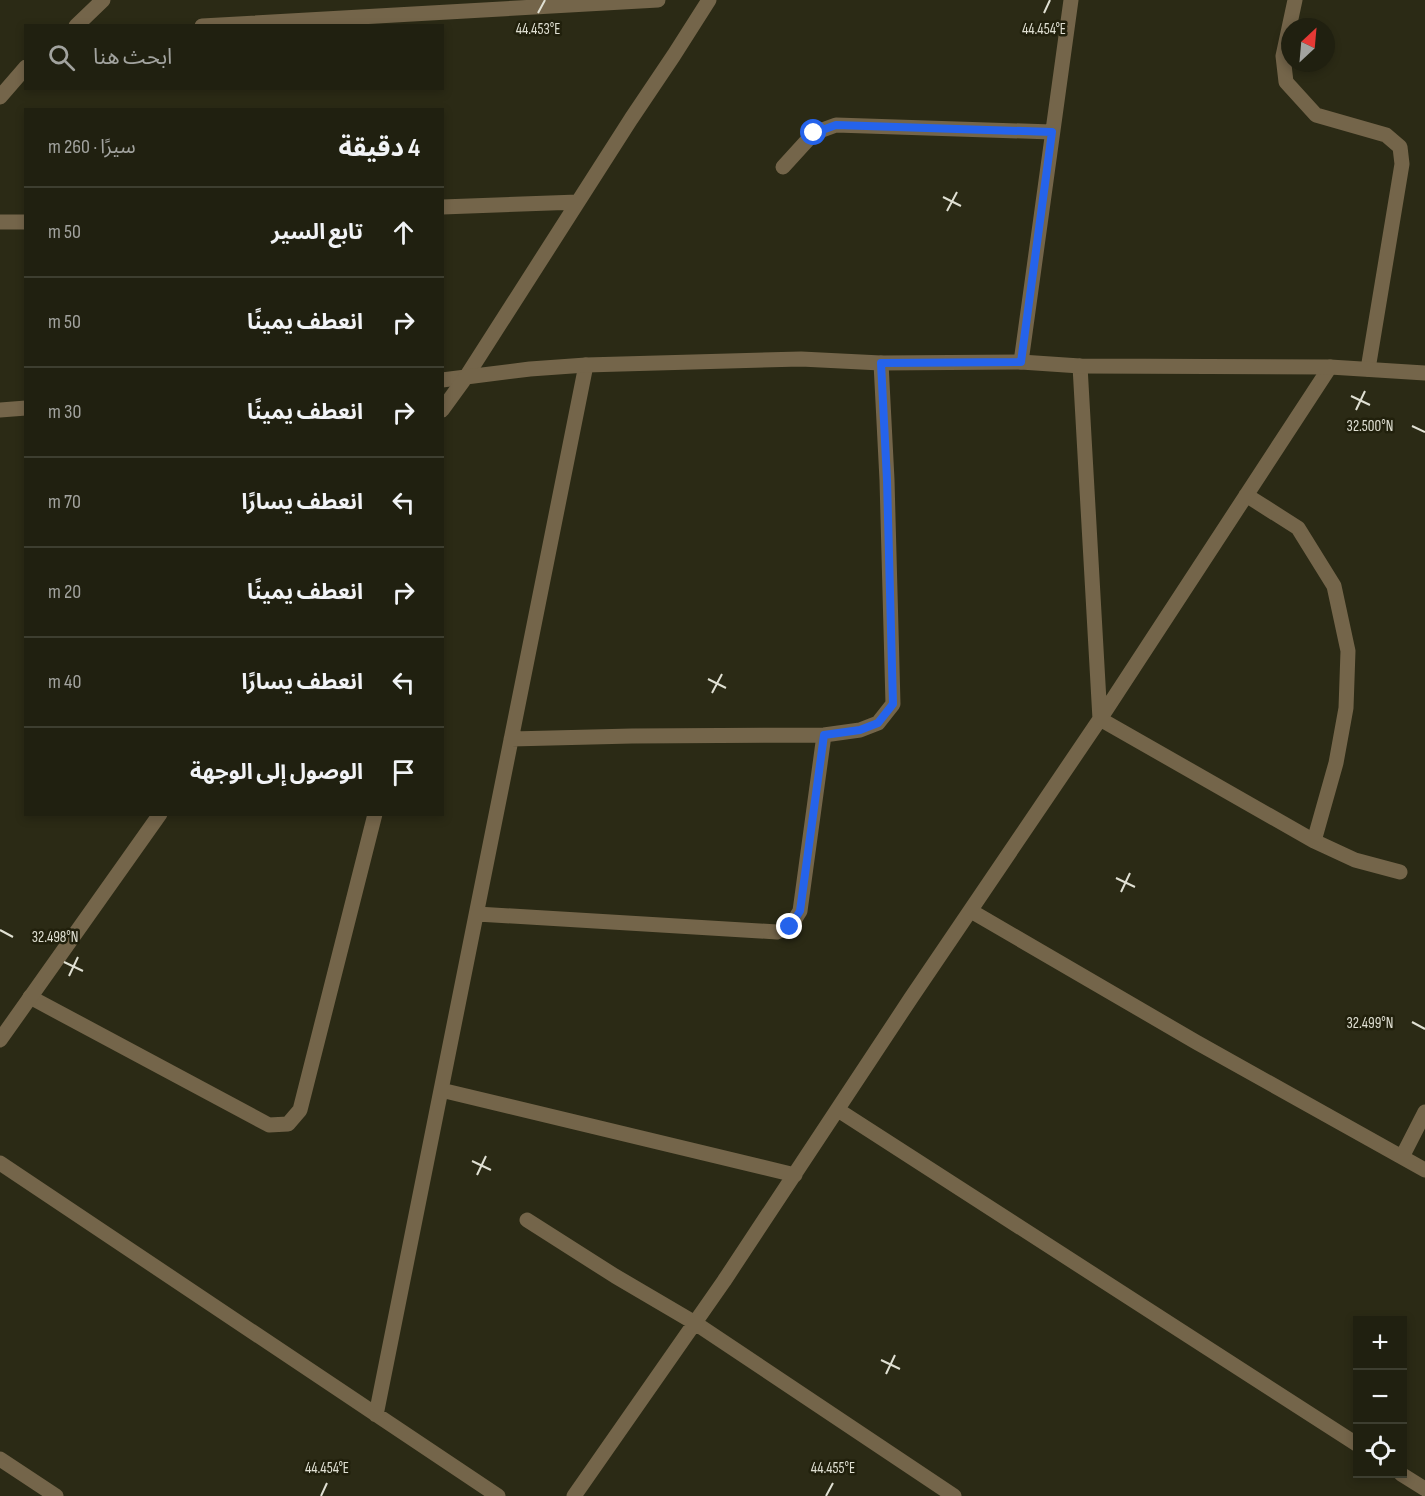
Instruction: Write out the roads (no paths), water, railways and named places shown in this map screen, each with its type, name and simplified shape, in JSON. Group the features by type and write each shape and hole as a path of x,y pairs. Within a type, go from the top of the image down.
{"street":[{"path":"78,24 103,0"},
{"path":"237,24 658,0"},
{"path":"444,407 466,377 709,0"},
{"path":"1021,362 1071,0"},
{"path":"1294,0 1283,56 1286,82 1316,116 1386,135 1400,147 1402,164 1368,369"},
{"path":"0,97 24,69"},
{"path":"783,167 814,133 836,125 1052,132"},
{"path":"444,207 578,202"},
{"path":"0,222 24,222"},
{"path":"444,380 586,365 801,359 881,363 1021,362 1080,366 1330,367 1425,373"},
{"path":"511,739 824,735 860,730 878,723 893,704 887,480 881,363"},
{"path":"376,1415 586,365"},
{"path":"1080,366 1101,719"},
{"path":"574,1496 695,1323 911,998 1101,719 1330,367"},
{"path":"0,410 24,408"},
{"path":"1246,495 1298,528 1334,586 1348,651 1346,708 1336,763 1314,841"},
{"path":"1101,719 1314,841 1355,860 1400,872"},
{"path":"477,914 777,932 790,927 800,911 824,735"},
{"path":"0,1040 159,816"},
{"path":"30,998 269,1125 288,1124 300,1110 374,816"},
{"path":"971,911 1217,1054 1425,1170"},
{"path":"441,1090 795,1175"},
{"path":"838,1110 1353,1442"},
{"path":"1402,1157 1425,1112"},
{"path":"0,1163 498,1496"},
{"path":"526,1220 695,1323 954,1496"},
{"path":"0,1459 56,1496"},
{"path":"1407,1477 1425,1489"}]}
